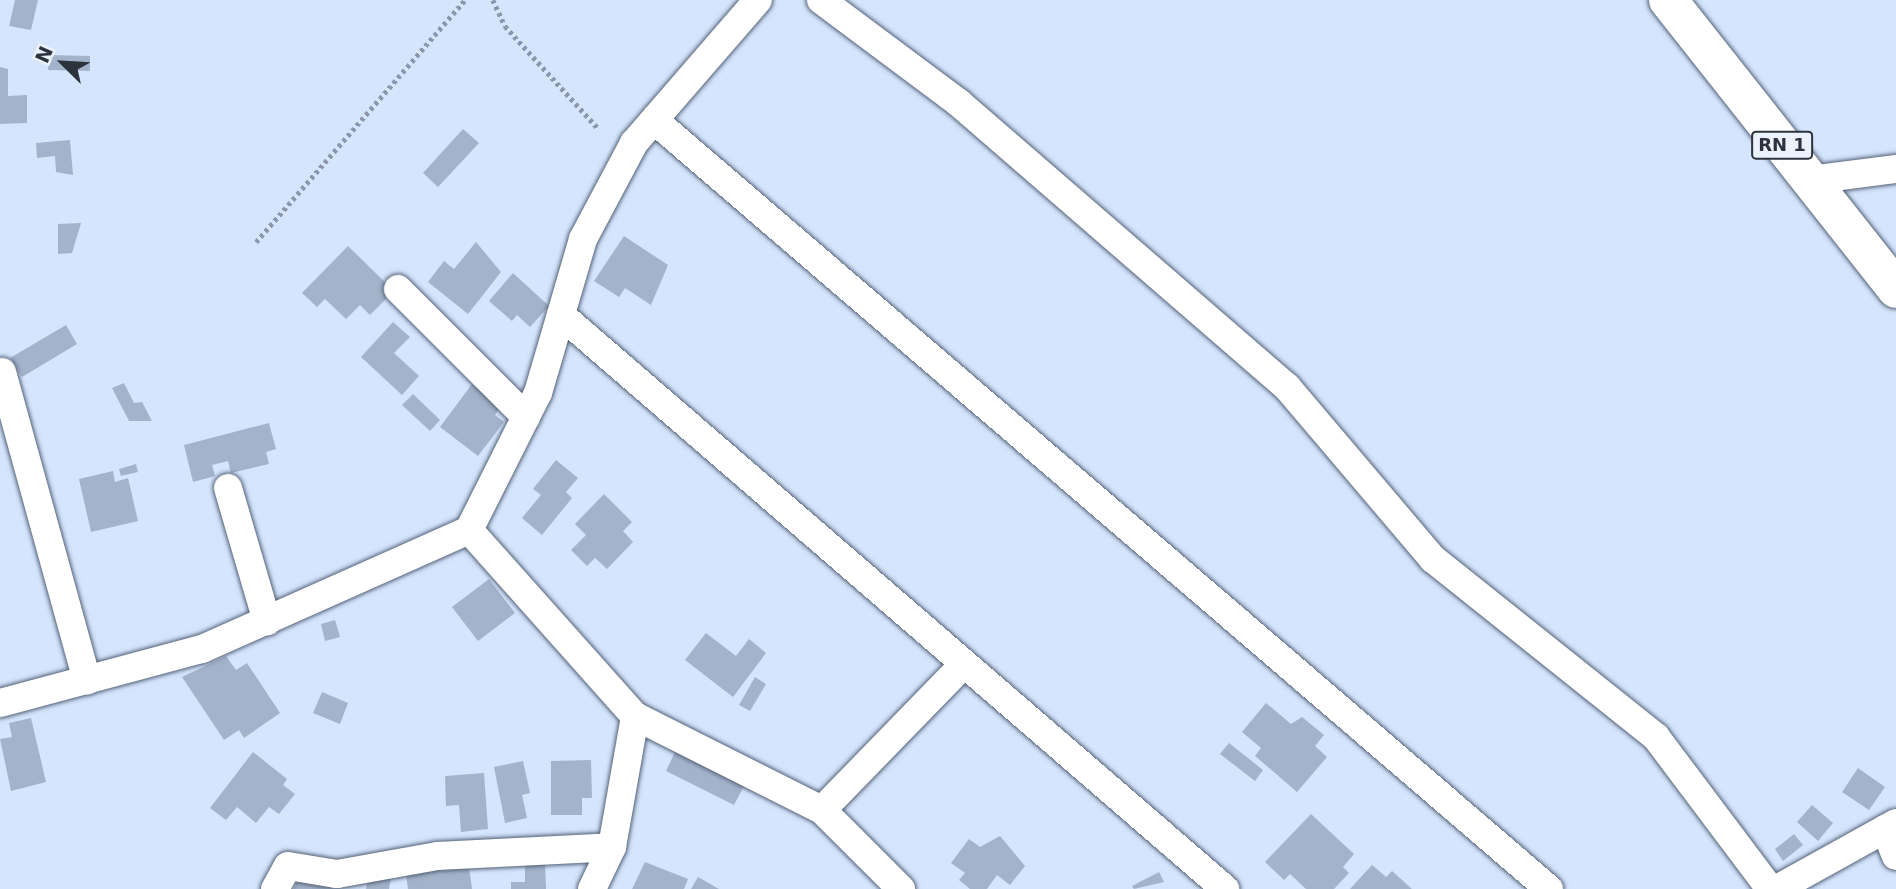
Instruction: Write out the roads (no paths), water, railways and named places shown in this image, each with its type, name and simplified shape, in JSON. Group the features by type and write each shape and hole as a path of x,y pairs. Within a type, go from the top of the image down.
{"highway":[{"name":"RN 1","path":"1668,0 1896,289"}],"street":[{"path":"0,704 202,649 469,530 526,417 561,315 583,239 634,143 758,0"},
{"path":"821,0 959,103 1287,387 1433,559 1656,737 1770,889"},
{"path":"654,120 1549,889"},
{"path":"1810,180 1896,169"},
{"path":"398,289 526,417"},
{"path":"561,315 1225,889"},
{"path":"2,372 87,681"},
{"path":"228,488 267,621"},
{"path":"469,530 635,716 822,810 901,889"},
{"path":"822,810 964,664"},
{"path":"592,889 612,847 635,716"},
{"path":"1777,889 1891,826 1896,856"},
{"path":"275,889 288,866 337,874 437,856 612,847"}]}
